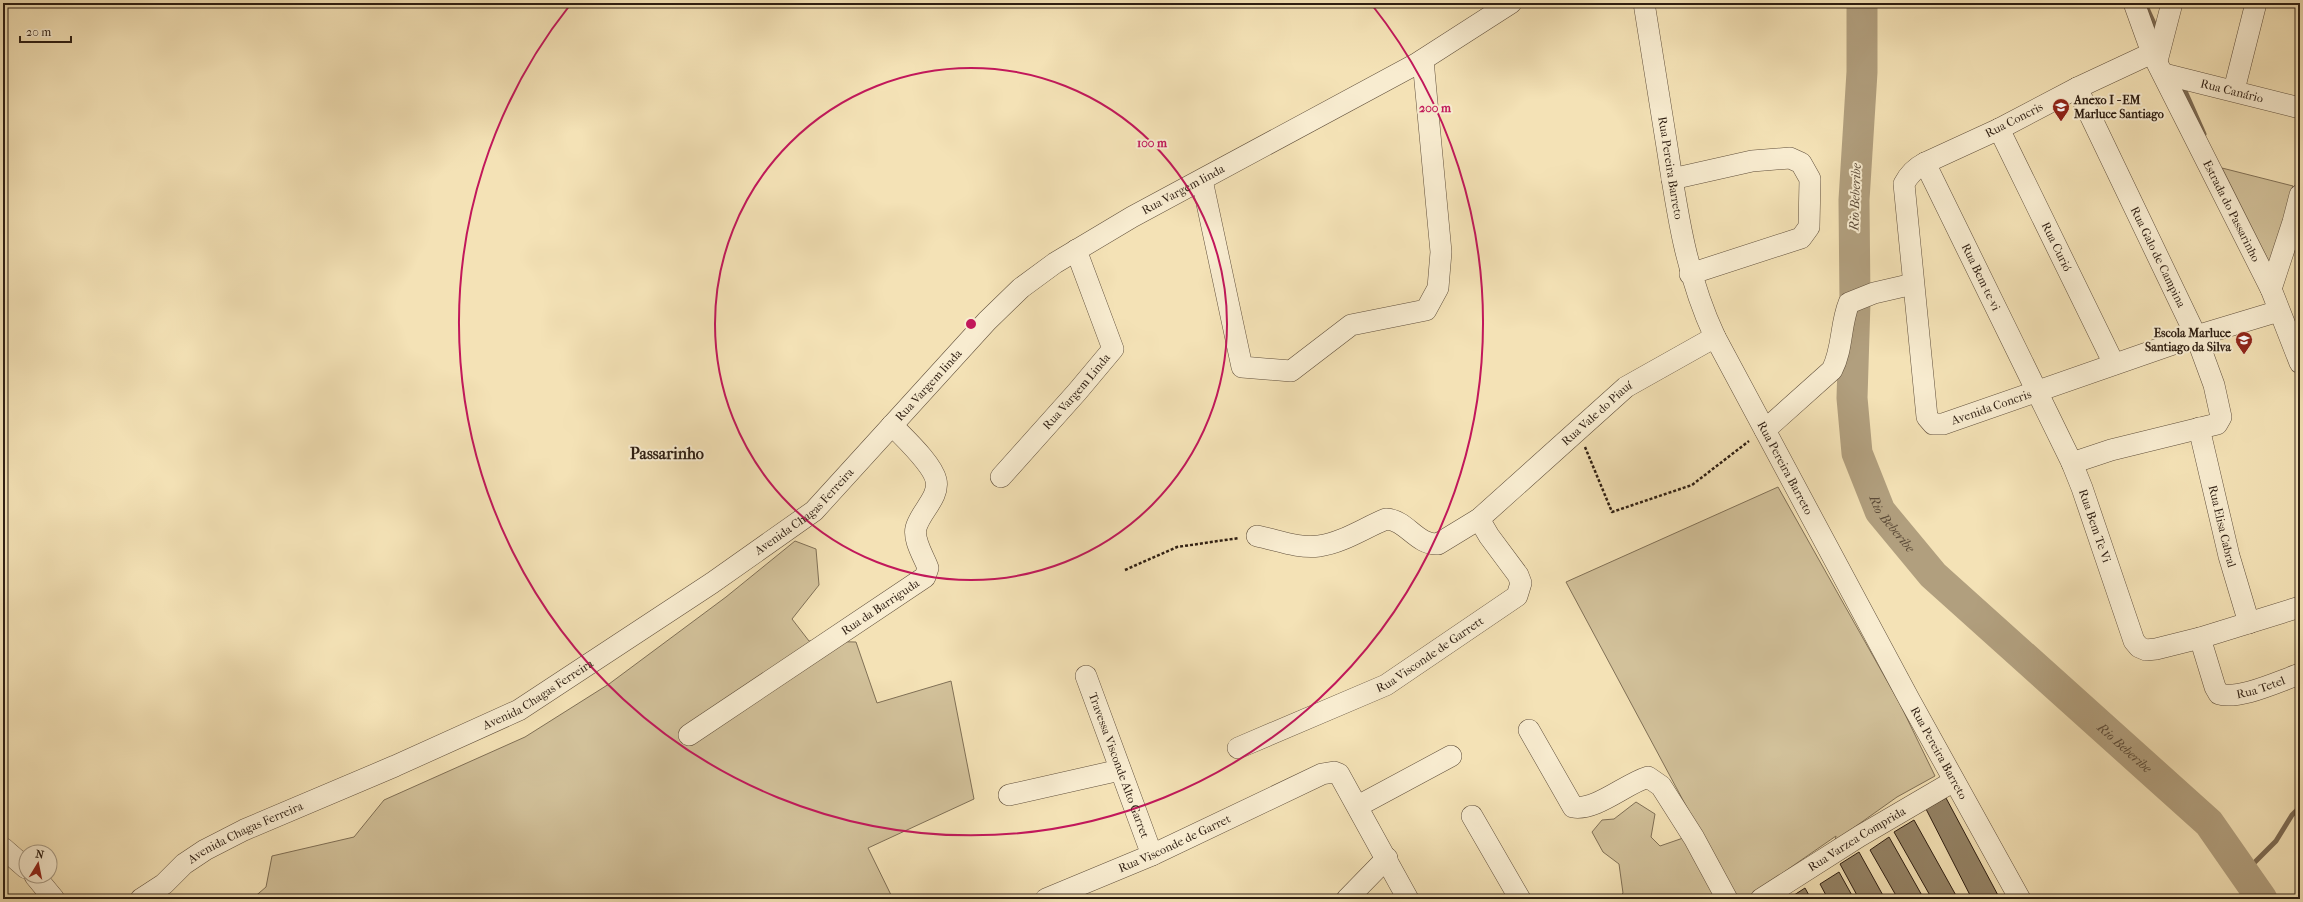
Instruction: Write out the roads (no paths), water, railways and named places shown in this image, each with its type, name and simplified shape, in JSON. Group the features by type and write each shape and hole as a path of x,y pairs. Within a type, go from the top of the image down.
{"street":[{"name":"Rua Vargem linda","path":"892,425 943,367 1015,294 1055,262 1132,217 1423,60 1511,3"},
{"name":"Rua Pereira Barreto","path":"1644,3 1672,179 1690,274 1700,306 1715,337 1954,781 2020,899"},
{"name":"Estrada do Passarinho","path":"2134,3 2158,62 2271,290 2300,363"},
{"path":"2158,62 2172,3"},
{"path":"2234,90 2256,3"},
{"path":"1202,180 1242,367 1291,371 1351,325 1426,310 1438,288 1441,252 1423,60"},
{"name":"Rua Concris","path":"1904,184 1914,169 2077,88 2158,62"},
{"name":"Rua Canário","path":"2158,62 2234,90 2300,108"},
{"name":"Rua Galo de Campina","path":"2072,463 2110,450 2217,424 2221,417 2214,385 2196,336 2077,88"},
{"name":"Rua Curió","path":"1999,128 2114,364"},
{"path":"1672,179 1752,161 1790,158 1801,164 1810,179 1809,228 1801,238 1690,274"},
{"name":"Rua Bem-te-vi","path":"1925,163 2036,391"},
{"name":"Avenida Concris","path":"1904,184 1926,410 1927,417 1933,424 1943,424 2196,336 2279,311"},
{"path":"2271,290 2300,195"},
{"name":"Rua Vargem Linda","path":"1001,477 1077,392 1113,349 1076,250"},
{"path":"1765,430 1832,370 1839,358 1844,315 1852,301 1874,293 1913,284"},
{"name":"Rua Vale do Piauí","path":"1257,536 1301,546 1318,546 1337,542 1386,519 1393,519 1423,542 1438,544 1486,513 1626,387 1715,337"},
{"name":"Rua Bem Te Vi","path":"2036,391 2072,463 2082,488 2134,641 2139,647 2156,649 2200,638"},
{"name":"Rua da Barriguda","path":"690,735 924,577 928,568 917,540 916,528 935,493 936,480 927,464 892,425"},
{"name":"Avenida Chagas Ferreira","path":"141,899 164,884 184,864 205,850 244,830 395,766 519,710 712,583 814,511 892,425"},
{"name":"Rua Elisa Cabral","path":"2199,428 2229,556 2249,623"},
{"name":"Rua Visconde de Garrett","path":"1238,748 1386,685 1517,596 1521,583 1518,575 1488,536 1486,513"},
{"path":"2200,638 2300,607"},
{"name":"Rua Tetel","path":"2200,638 2215,687 2219,694 2227,696 2246,692 2300,674"},
{"name":"Travessa Visconde Alto Garret","path":"1086,676 1152,855"},
{"path":"1529,730 1573,807 1580,808 1589,806 1637,780 1648,777 1662,786 1694,838 1728,899"},
{"path":"1408,899 1358,806 1451,756"},
{"path":"1009,795 1120,770"},
{"name":"Rua Visconde de Garret","path":"1046,899 1152,855 1322,774 1334,772 1339,774 1358,806"},
{"name":"Rua Varzea Comprida","path":"1761,899 1860,836 1954,781"},
{"path":"1472,816 1520,899"},
{"path":"3,848 18,861"},
{"path":"1346,899 1386,858"},
{"path":"42,884 54,899"}],"waterway":[{"name":"Rio Beberibe","path":"1862,3 1862,72 1854,200 1855,302 1852,398 1857,453 1880,511 1933,575 2209,823 2262,899"},
{"path":"2146,6 2157,30"},
{"path":"2185,91 2204,134"},
{"path":"2244,873 2276,841 2292,815 2300,807"}],"place":[{"name":"Anexo I - EM Marluce Santiago","path":"2061,122"},
{"name":"Escola Marluce Santiago da Silva","path":"2244,355"}],"district":[{"name":"Passarinho","path":"667,453"}]}
